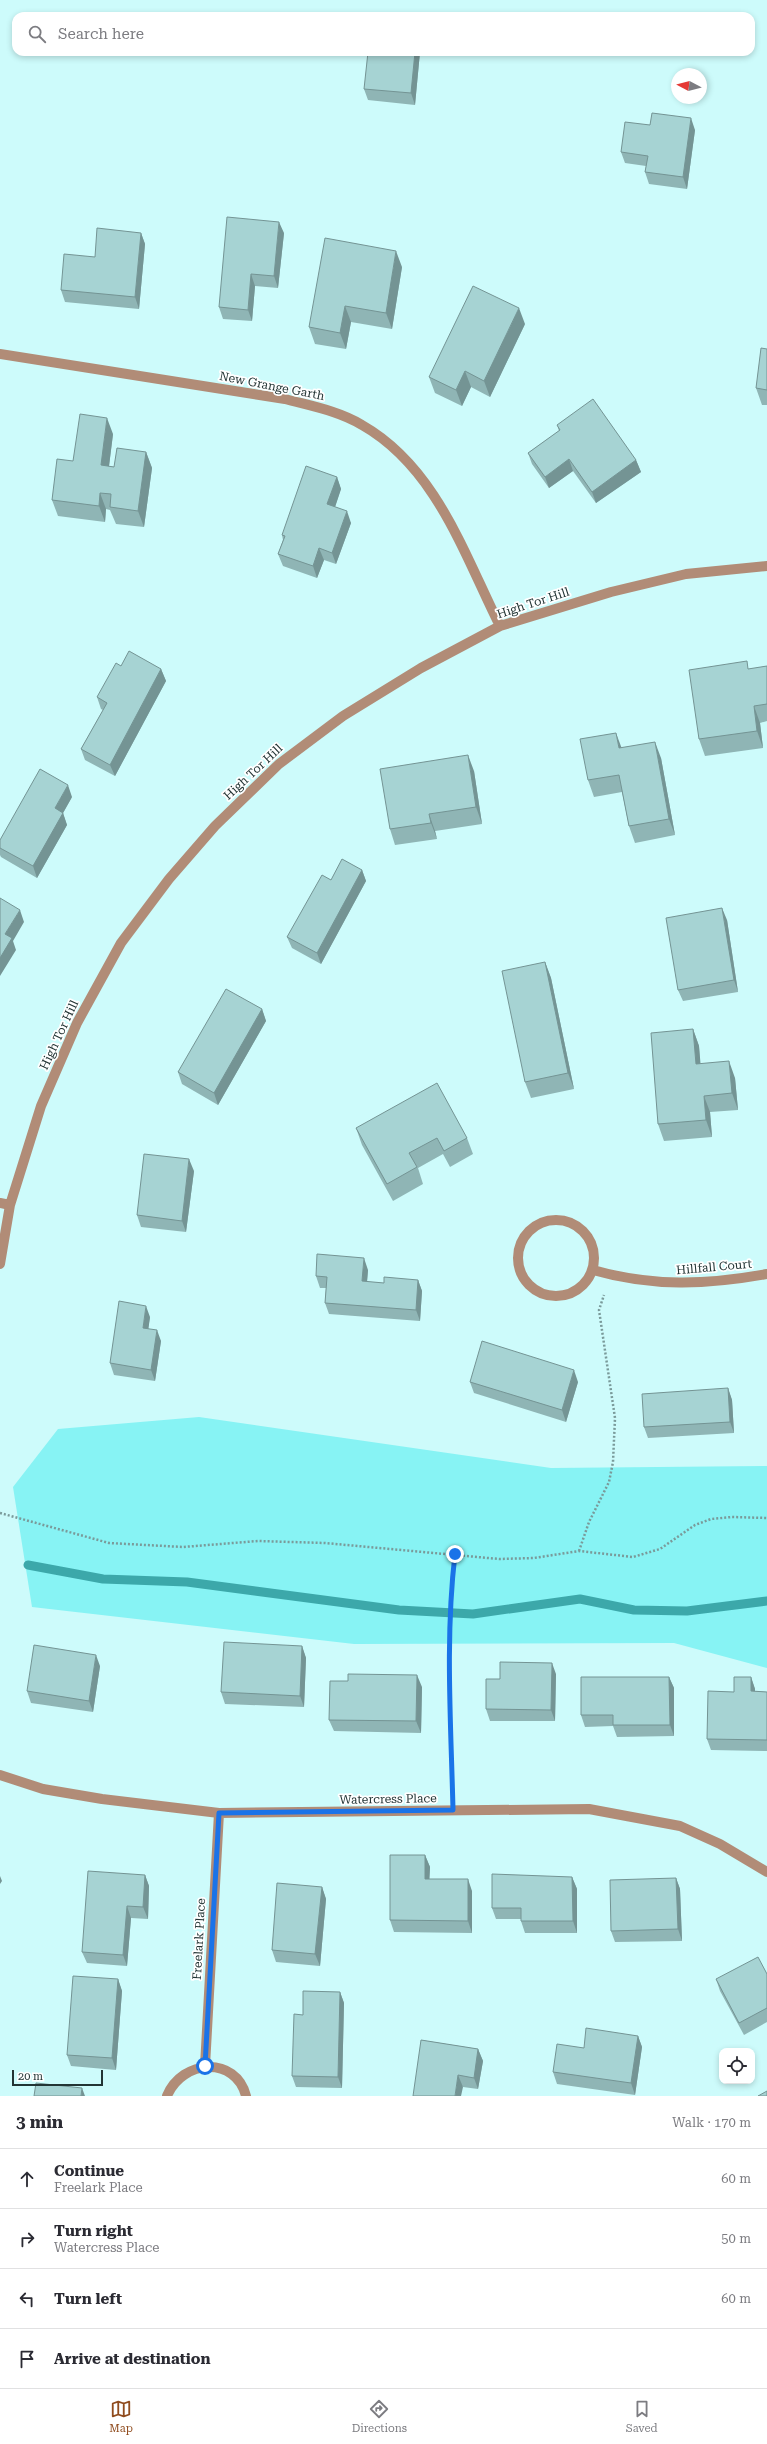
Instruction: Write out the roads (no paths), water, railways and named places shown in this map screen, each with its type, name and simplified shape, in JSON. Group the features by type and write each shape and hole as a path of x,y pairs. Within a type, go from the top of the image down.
{"street":[{"name":"New Grange Garth","path":"0,354 285,400 331,412 362,425 403,457 419,474 434,495 500,626"},
{"name":"High Tor Hill","path":"0,1264 10,1205 41,1106 77,1023 121,943 169,879 215,826 279,764 343,716 421,668 500,626 611,592 686,574 767,566"},
{"path":"0,1203 10,1205"},
{"path":"554,1219 568,1221 585,1232 592,1243 595,1256 593,1270 584,1285 573,1293 560,1297 546,1296 537,1292 527,1283 520,1271 517,1259 520,1246 526,1234 541,1222 554,1219"},
{"name":"Hillfall Court","path":"593,1270 611,1275 665,1284 710,1283 767,1274"},
{"name":"Watercress Place","path":"0,1775 43,1788 72,1794 219,1813 589,1809 635,1816 680,1826 720,1844 767,1872"},
{"name":"Freelark Place","path":"205,2066 219,1813"},
{"path":"167,2096 171,2085 186,2071 205,2066 226,2071 239,2082 246,2096"}],"waterway":[{"path":"28,1565 103,1579 187,1582 399,1610 473,1614 580,1599 634,1610 687,1611 767,1601"}]}
